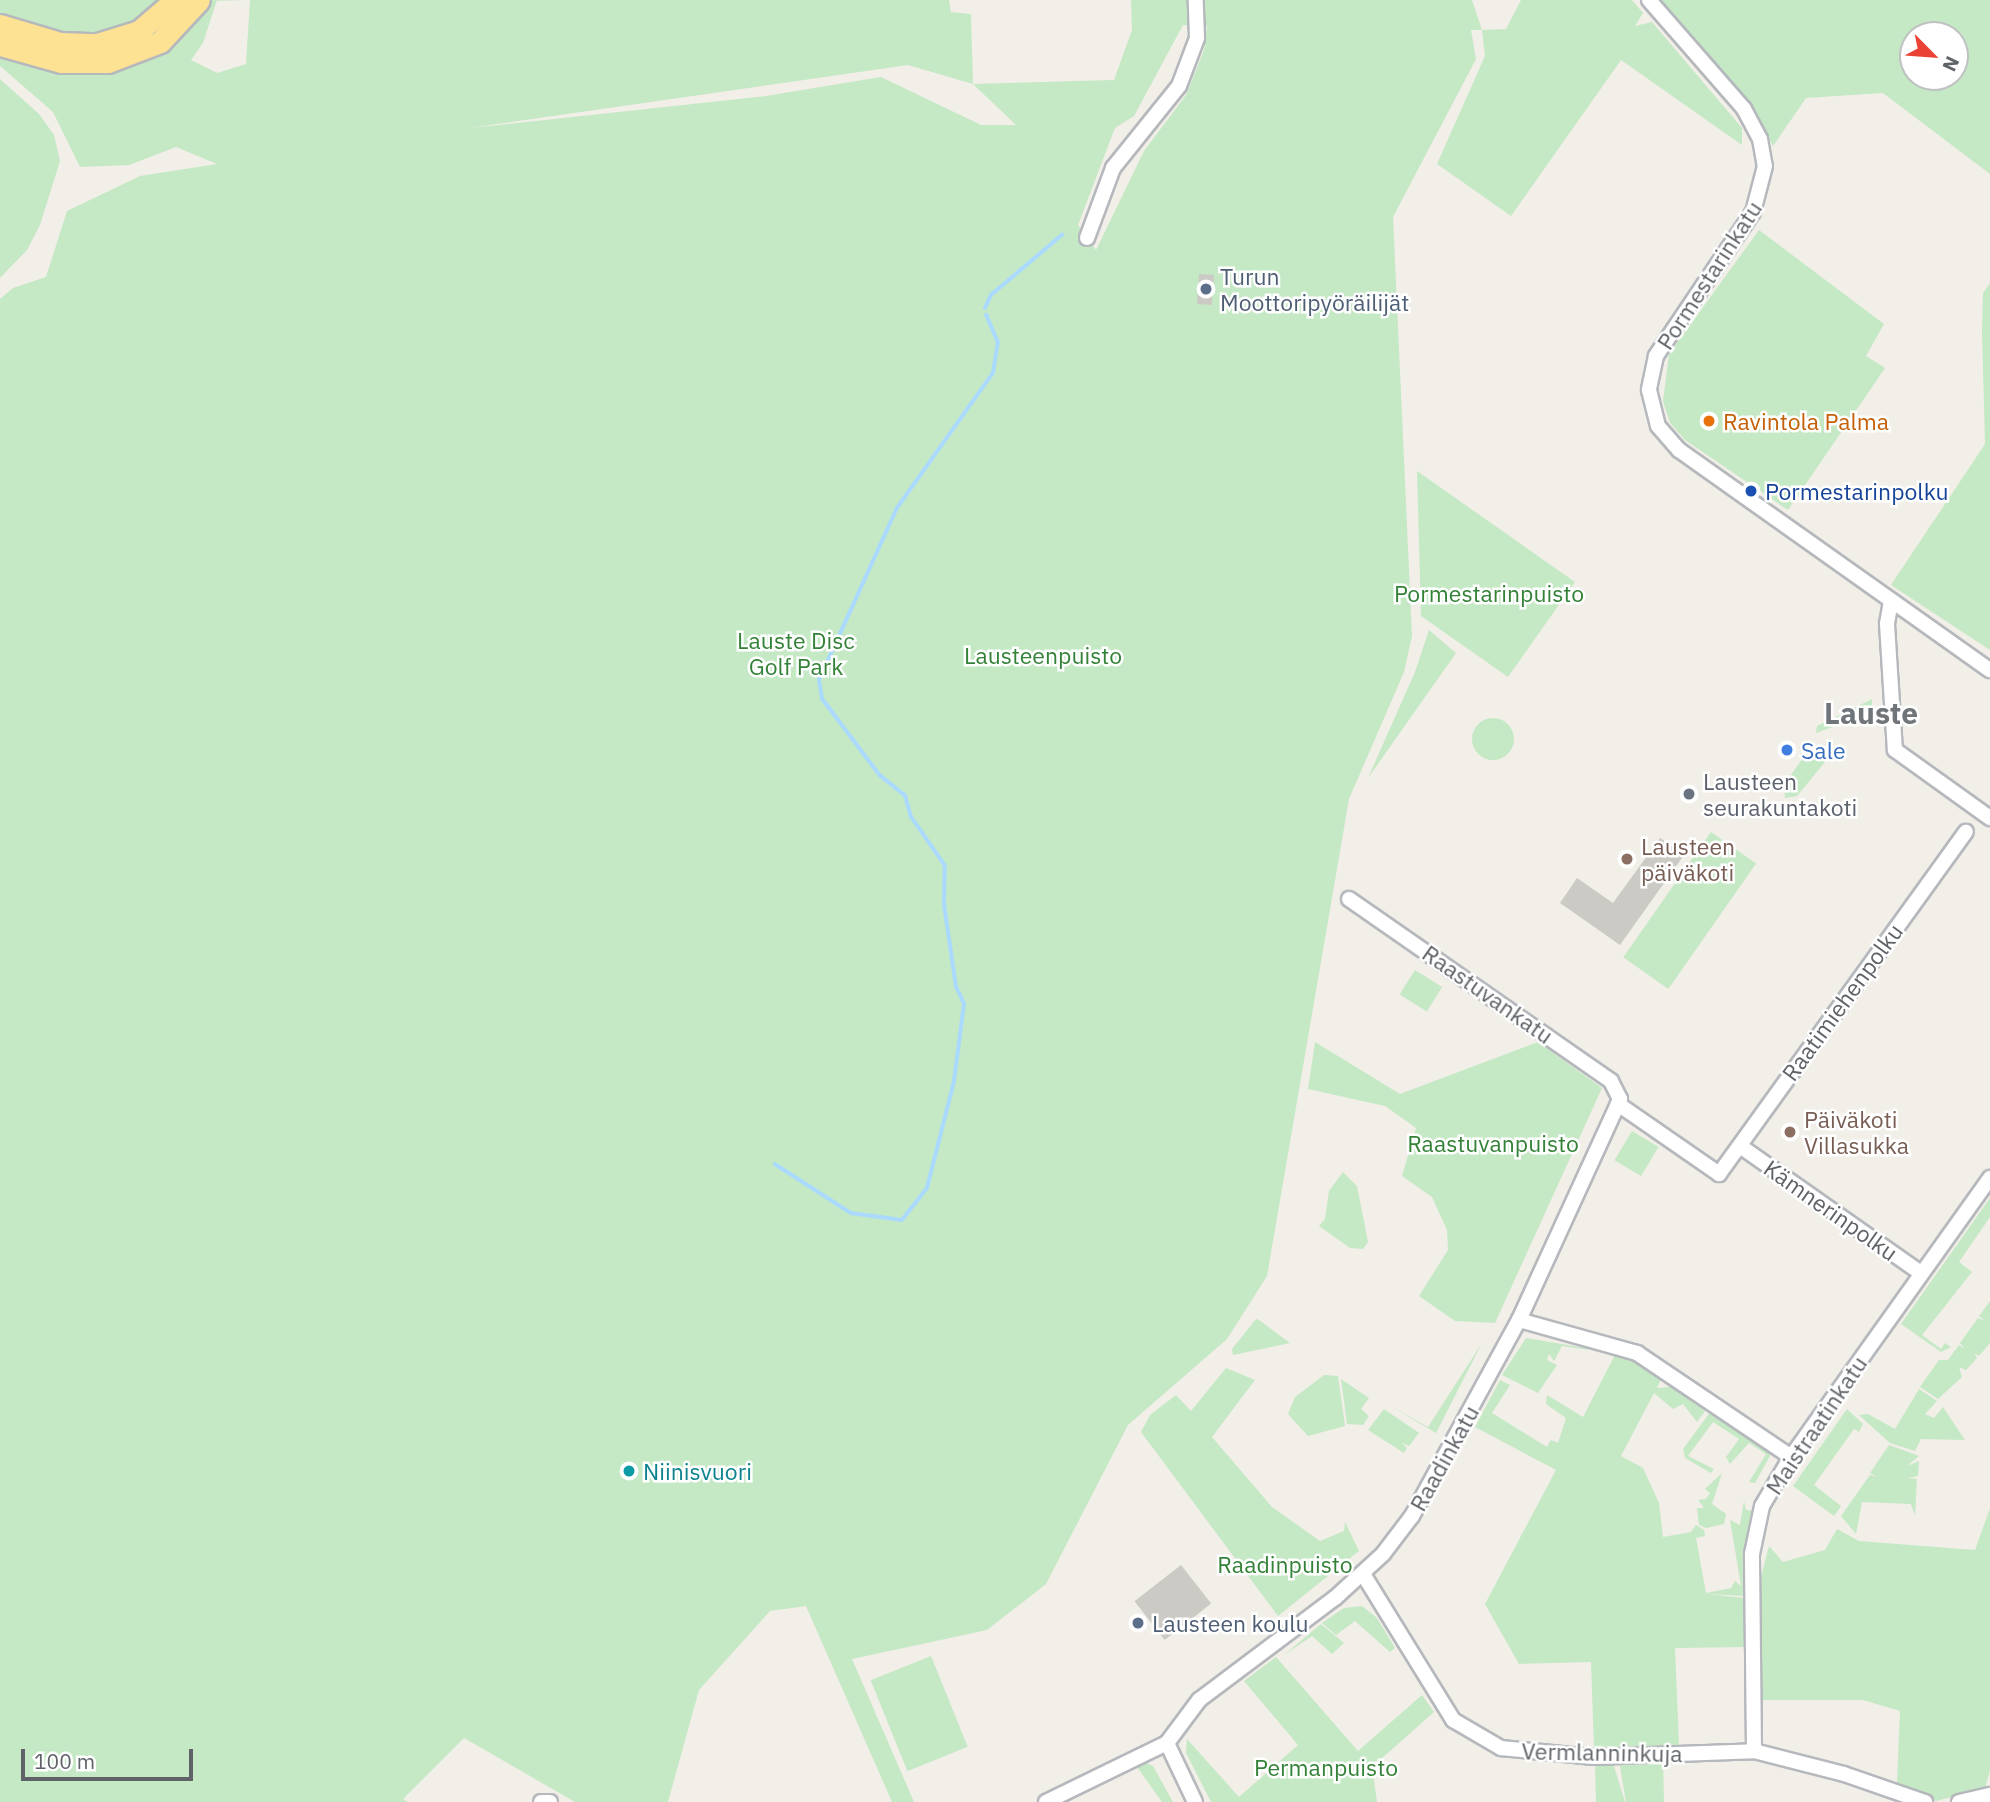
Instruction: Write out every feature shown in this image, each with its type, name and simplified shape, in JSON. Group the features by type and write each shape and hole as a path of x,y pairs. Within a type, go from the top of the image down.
{"highway":[{"path":"0,25 60,43 97,44 139,31 176,0"},
{"path":"0,45 61,62 108,62 160,42 199,0"}],"street":[{"path":"1087,238 1113,168 1180,86 1197,38 1196,0"},
{"name":"Pormestarinkatu","path":"1650,0 1744,109 1760,139 1765,166 1753,212 1656,356 1649,390 1656,419 1679,450 1990,670"},
{"path":"1891,601 1887,624 1895,750 1990,818"},
{"name":"Raatimiehenpolku","path":"1719,1174 1966,832"},
{"name":"Raastuvankatu","path":"1349,899 1584,1062 1619,1100 1719,1174"},
{"name":"Raadinkatu","path":"1167,1743 1199,1700 1363,1574 1412,1516 1519,1320 1619,1100"},
{"name":"Kämnerinpolku","path":"1740,1146 1922,1273"},
{"name":"Maistraatinkatu","path":"1754,1751 1753,1538 1762,1506 1791,1457 1990,1178"},
{"path":"1519,1320 1637,1353 1791,1457"},
{"name":"Vermlanninkuja","path":"1363,1574 1445,1709 1485,1741 1541,1756 1754,1751 1844,1773 1924,1802"},
{"path":"1046,1802 1167,1743 1195,1802"},
{"path":"1959,1802 1990,1795"},
{"path":"541,1802 550,1802"}],"green space":[{"path":"0,0 166,0 137,24 88,38 0,19"},
{"path":"207,0 217,0 203,43 191,60 217,73 246,64 250,0 949,0 951,12 971,14 973,84 1114,80 1132,30 1131,0 1472,0 1482,30 1471,30 1476,59 1393,217 1412,636 1404,672 1349,799 1267,1276 1227,1339 1128,1425 1046,1584 987,1630 852,1659 914,1802 892,1802 806,1606 770,1611 699,1690 668,1802 575,1802 464,1738 403,1799 408,1802 0,1802 0,299 13,288 46,277 67,211 140,176 217,164 176,147 129,165 80,167 53,112 0,66 0,50 170,46","holes":["1183,25 1207,27 1204,50 1186,95 1144,151 1096,250 1078,225 1115,128 1134,116","908,65 973,84 1016,125 981,125 881,77 766,96 470,128"]},
{"path":"1521,0 1632,0 1643,13 1635,26 1652,22 1742,128 1742,145 1621,60 1511,216 1437,164 1485,56 1482,30 1506,29"},
{"path":"1661,0 1990,0 1990,174 1883,93 1806,98 1773,146 1757,115"},
{"path":"0,79 39,114 54,135 60,161 40,225 27,250 0,278"},
{"path":"1759,230 1884,324 1866,356 1885,368 1788,510 1685,440 1670,423 1663,401 1669,354"},
{"path":"1990,283 1990,650 1891,585 1985,444 1983,293"},
{"name":"Pormestarinpuisto","path":"1417,471 1575,582 1508,677 1421,616"},
{"path":"1429,630 1456,653 1368,778 1415,672"},
{"path":"1872,699 1872,712 1816,733 1817,726"},
{"path":"1493,718 1508,724 1514,739 1508,754 1493,760 1478,754 1472,739 1478,724"},
{"path":"1821,751 1825,762 1797,796 1785,798 1784,785 1805,755"},
{"path":"1711,832 1756,864 1668,989 1623,957"},
{"path":"1415,970 1442,987 1427,1012 1400,995"},
{"name":"Raastuvanpuisto","path":"1315,1042 1400,1094 1538,1042 1602,1088 1495,1323 1455,1321 1419,1296 1448,1250 1447,1230 1432,1197 1402,1176 1416,1128 1385,1106 1308,1089"},
{"path":"1632,1131 1659,1147 1641,1176 1614,1160"},
{"path":"1343,1172 1357,1186 1368,1242 1363,1249 1350,1248 1319,1226 1325,1219 1329,1191"},
{"path":"1990,1198 1990,1217 1959,1262 1972,1272 1922,1335 1941,1349 1945,1343 1951,1347 1941,1352 1901,1324"},
{"path":"1990,1301 1990,1343 1979,1356 1974,1353 1977,1358 1966,1370 1959,1367 1962,1377 1938,1399 1920,1387 1939,1360 1948,1360 1959,1345 1965,1349 1960,1343 1978,1318 1985,1321 1979,1316"},
{"path":"1256,1319 1290,1343 1233,1355 1232,1349"},
{"path":"1526,1338 1589,1350 1562,1346 1554,1361 1549,1354 1547,1360 1557,1365 1538,1393 1502,1375"},
{"path":"1482,1343 1436,1433 1389,1405 1428,1427"},
{"path":"1617,1351 1662,1377 1657,1388 1671,1387 1705,1411 1697,1422 1683,1404 1673,1409 1654,1393 1621,1456 1643,1468 1659,1503 1663,1537 1691,1532 1696,1525 1704,1530 1705,1536 1696,1538 1706,1593 1731,1588 1735,1581 1741,1586 1730,1520 1740,1525 1744,1501 1746,1510 1753,1511 1746,1547 1746,1596 1706,1594 1745,1598 1746,1647 1675,1648 1679,1745 1594,1748 1591,1662 1519,1664 1485,1604 1556,1470 1475,1427 1500,1380 1510,1385 1492,1413 1547,1447 1551,1440 1558,1443 1566,1418 1546,1404 1547,1395 1583,1417"},
{"name":"Raadinpuisto","path":"1226,1368 1255,1380 1212,1437 1272,1507 1320,1541 1344,1531 1345,1522 1359,1551 1278,1616 1141,1432 1150,1415 1176,1395 1191,1411"},
{"path":"1324,1375 1338,1376 1345,1426 1308,1436 1288,1414 1295,1397"},
{"path":"1341,1379 1369,1398 1361,1409 1369,1416 1363,1425 1347,1424"},
{"path":"1919,1389 1937,1401 1925,1414 1934,1418 1943,1407 1965,1440 1921,1439 1915,1451 1890,1443 1859,1415 1868,1414 1895,1429"},
{"path":"1384,1409 1419,1433 1409,1446 1402,1443 1407,1448 1404,1453 1368,1430"},
{"path":"1847,1409 1863,1424 1859,1432 1854,1429 1814,1485 1841,1506 1834,1516 1793,1486"},
{"path":"1711,1411 1771,1454 1755,1483 1749,1482 1766,1454 1749,1443 1730,1464 1726,1457 1739,1439 1713,1422 1688,1456 1714,1469 1711,1473 1685,1458 1683,1449"},
{"path":"1889,1445 1919,1456 1907,1466 1919,1461 1918,1476 1908,1478 1917,1479 1915,1516 1911,1504 1862,1502 1856,1534 1841,1516 1870,1475 1877,1477 1870,1473"},
{"path":"1722,1473 1712,1504 1726,1514 1724,1524 1706,1528 1699,1525 1697,1508 1704,1508 1698,1500 1706,1499 1710,1493 1705,1489"},
{"path":"1990,1508 1990,1771 1985,1788 1936,1801 1897,1783 1900,1711 1863,1700 1761,1700 1761,1577 1769,1546 1783,1562 1825,1550 1837,1529 1859,1541 1975,1550"},
{"path":"1362,1606 1377,1618 1395,1648 1390,1652 1355,1621 1336,1635 1322,1623 1344,1608"},
{"path":"1321,1624 1344,1643 1332,1654 1312,1636 1284,1655"},
{"path":"931,1656 968,1747 907,1771 871,1680"},
{"name":"Permanpuisto","path":"1276,1657 1358,1751 1422,1695 1434,1712 1372,1767 1377,1802 1211,1802 1186,1753 1187,1739 1239,1797 1298,1745 1244,1681"},
{"path":"1619,1761 1663,1761 1664,1802 1626,1802"},
{"path":"1145,1762 1153,1766 1173,1802 1162,1802 1135,1764"},
{"path":"1595,1763 1613,1763 1625,1802 1596,1802"}],"building":[{"name":"Turun Moottoripyöräilijät","path":"1199,274 1214,275 1212,305 1197,304"},
{"path":"1660,838 1676,849 1681,842 1689,848 1620,945 1560,903 1577,878 1613,903"},
{"path":"1181,1565 1211,1604 1165,1640 1135,1601"}],"waterway":[{"path":"985,308 991,295 1062,235"},
{"path":"775,1164 851,1213 902,1220 927,1188 954,1081 964,1004 956,987 944,905 945,866 911,817 905,796 880,776 822,699 819,680 897,508 993,373 998,343 986,315"}],"place":[{"name":"Turun Moottoripyöräilijät","path":"1206,289"},
{"name":"Ravintola Palma","path":"1709,421"},
{"name":"Pormestarinpolku","path":"1751,491"},
{"name":"Sale","path":"1787,750"},
{"name":"Lausteen seurakuntakoti","path":"1689,794"},
{"name":"Lausteen päiväkoti","path":"1627,859"},
{"name":"Päiväkoti Villasukka","path":"1790,1132"},
{"name":"Niinisvuori","path":"629,1471"},
{"name":"Lausteen koulu","path":"1138,1623"}],"district":[{"name":"Lauste","path":"1871,713"}],"park label":[{"name":"Lauste Disc Golf Park","path":"796,653"},
{"name":"Lausteenpuisto","path":"1043,655"}]}
